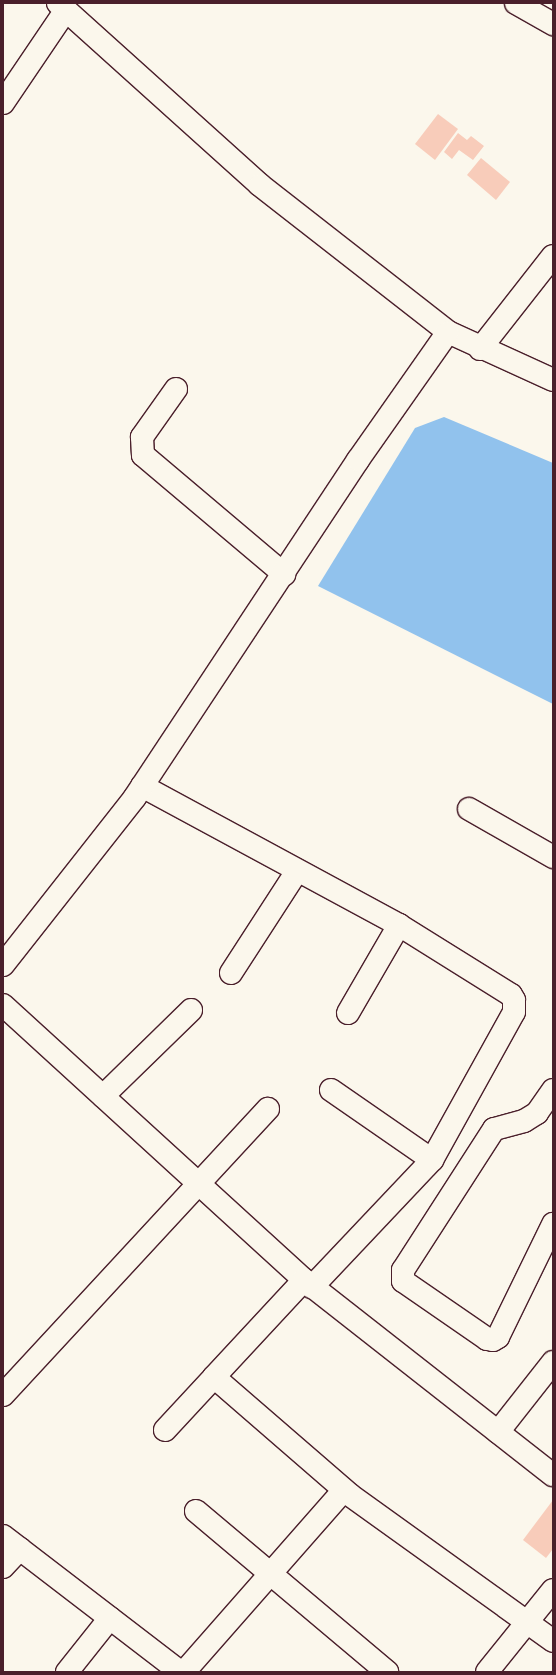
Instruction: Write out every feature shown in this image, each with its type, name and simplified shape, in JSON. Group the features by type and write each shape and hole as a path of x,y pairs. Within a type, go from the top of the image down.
{"street":[{"path":"516,3 553,24"},
{"path":"3,103 62,7 260,186 448,332 480,349 553,380"},
{"path":"480,349 553,256"},
{"path":"3,965 142,786 284,574 358,460 448,332"},
{"path":"176,389 142,437 143,455 284,574"},
{"path":"142,786 399,925 511,995 515,1006 432,1160 214,1377 165,1430"},
{"path":"469,810 553,856"},
{"path":"231,973 297,871"},
{"path":"348,1013 399,925"},
{"path":"3,1005 308,1284 553,1475"},
{"path":"103,1096 191,1010"},
{"path":"331,1090 432,1160"},
{"path":"553,1090 537,1113 524,1121 494,1129 403,1270 403,1281 487,1339 493,1340 498,1337 553,1224"},
{"path":"3,1395 200,1185 268,1109"},
{"path":"498,1432 553,1362"},
{"path":"214,1377 344,1490 529,1622 553,1642"},
{"path":"184,1672 344,1490"},
{"path":"196,1511 387,1672"},
{"path":"3,1567 11,1542 180,1672"},
{"path":"486,1672 529,1622 553,1590"},
{"path":"66,1672 110,1618"}],"water":[{"path":"444,417 553,463 553,704 318,586 415,428"}],"building":[{"path":"438,114 458,129 435,160 415,144"},
{"path":"458,133 467,140 471,136 484,146 473,160 459,150 452,159 444,152"},
{"path":"481,158 510,182 496,200 467,175"},
{"path":"553,1500 553,1549 546,1558 523,1540"}]}
